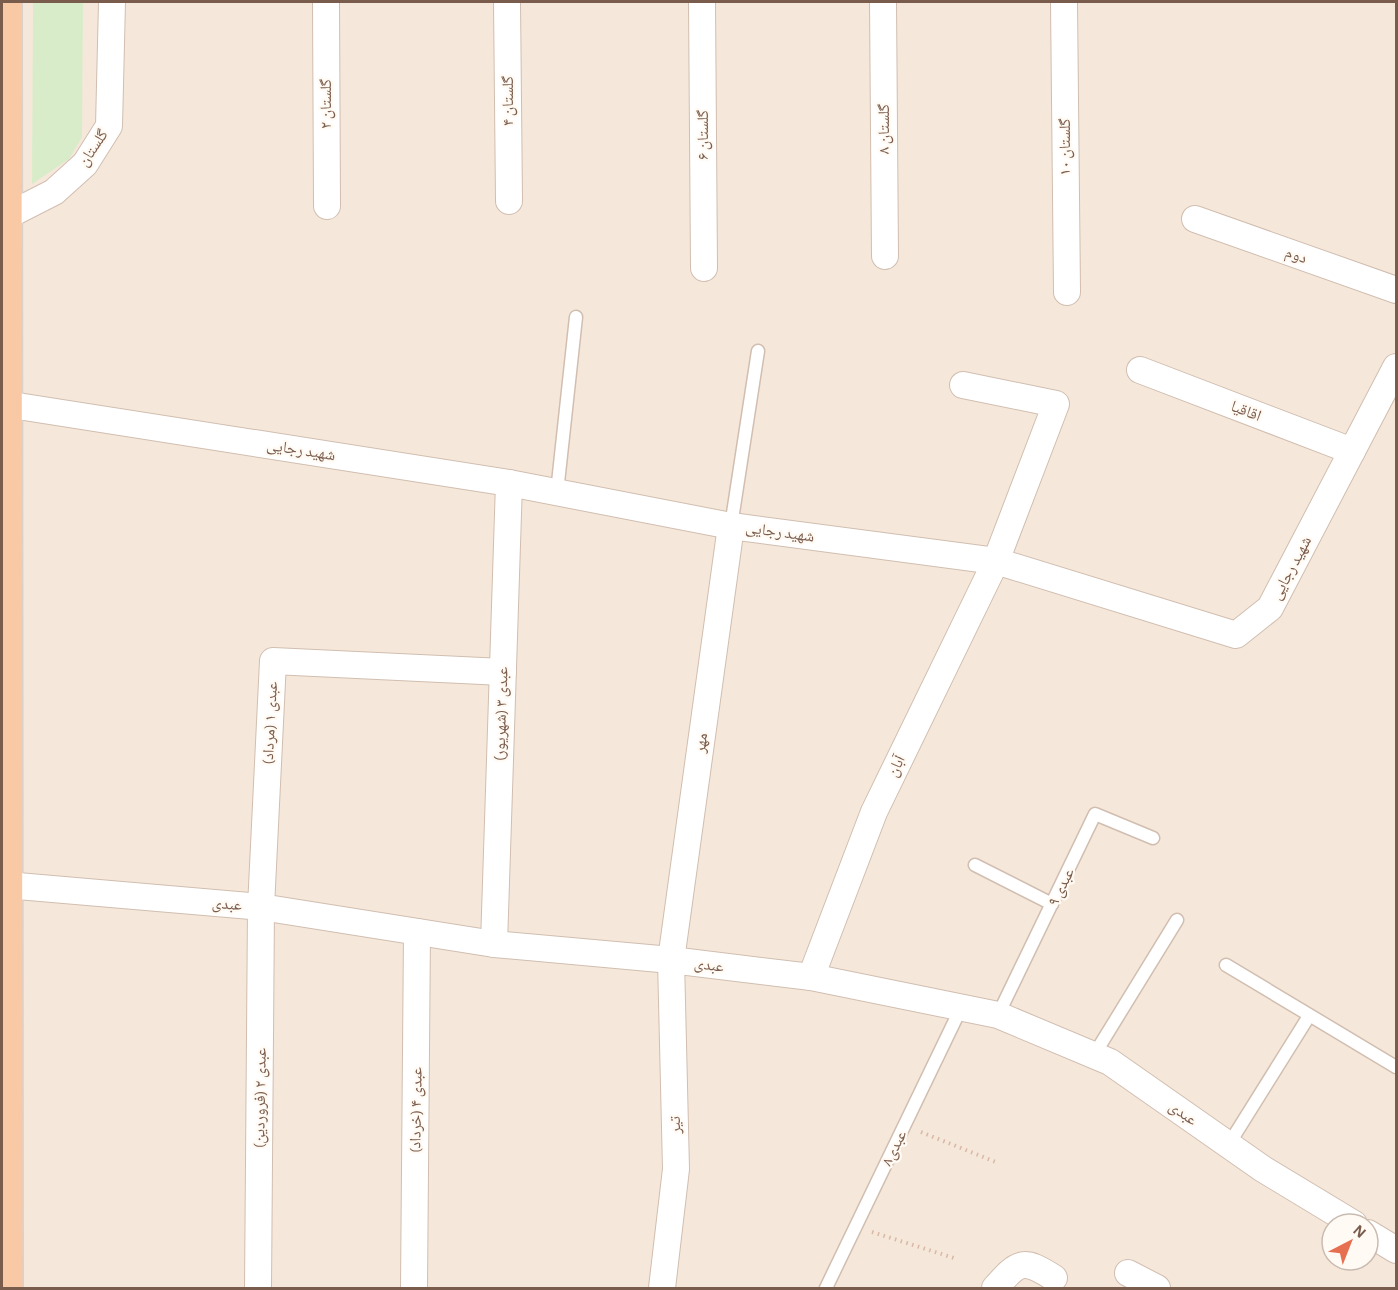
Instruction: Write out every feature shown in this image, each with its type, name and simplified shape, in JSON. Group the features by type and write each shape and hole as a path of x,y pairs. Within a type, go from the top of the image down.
{"highway":[{"path":"5,2 6,1288"}],"street":[{"name":"گلستان","path":"5,217 54,192 85,164 109,126 112,2"},
{"name":"گلستان ۲","path":"326,2 327,206"},
{"name":"گلستان ۴","path":"507,2 509,201"},
{"name":"گلستان ۶","path":"702,2 704,268"},
{"name":"گلستان ۸","path":"883,2 885,256"},
{"name":"گلستان ۱۰","path":"1064,2 1066,292"},
{"name":"دوم","path":"1195,219 1396,290"},
{"name":"شهید رجایی","path":"5,404 509,483 731,526 996,561 1236,635 1270,608 1396,367"},
{"name":"اقاقیا","path":"1140,370 1352,451"},
{"name":"آبان","path":"812,977 874,812 996,561 1056,404 963,385"},
{"name":"عبدی ۳ (شهریور)","path":"494,944 509,483"},
{"name":"مهر","path":"671,960 731,526"},
{"name":"عبدی ۱ (مرداد)","path":"261,907 273,661 503,672"},
{"name":"عبدی","path":"6,885 261,907 494,944 671,960 812,977 998,1015 1110,1062 1229,1144 1335,1212"},
{"name":"عبدی ۲ (فروردین)","path":"258,1288 261,907"},
{"name":"عبدی ۴ (خرداد)","path":"414,1288 417,932"},
{"name":"تیر","path":"662,1288 676,1168 671,960"},
{"path":"1380,1240 1396,1250"},
{"path":"995,1288 1012,1269 1023,1263 1031,1264 1054,1278"},
{"path":"1128,1273 1157,1288"}],"lane":[{"path":"557,492 576,317"},
{"path":"731,526 758,351"},
{"name":"عبدی ۹","path":"998,1015 1095,814 1153,838"},
{"path":"975,865 1052,904"},
{"path":"1094,1055 1177,920"},
{"path":"1226,965 1396,1067"},
{"name":"عبدی۸","path":"826,1288 961,1008"},
{"path":"1229,1144 1309,1016"}],"path":[{"path":"905,1125 998,1163"},
{"path":"856,1227 954,1258"}],"shaded area":[{"path":"2,2 1396,2 1396,1288 2,1288"}],"green space":[{"path":"33,2 83,2 82,137 69,159 32,184"}]}
